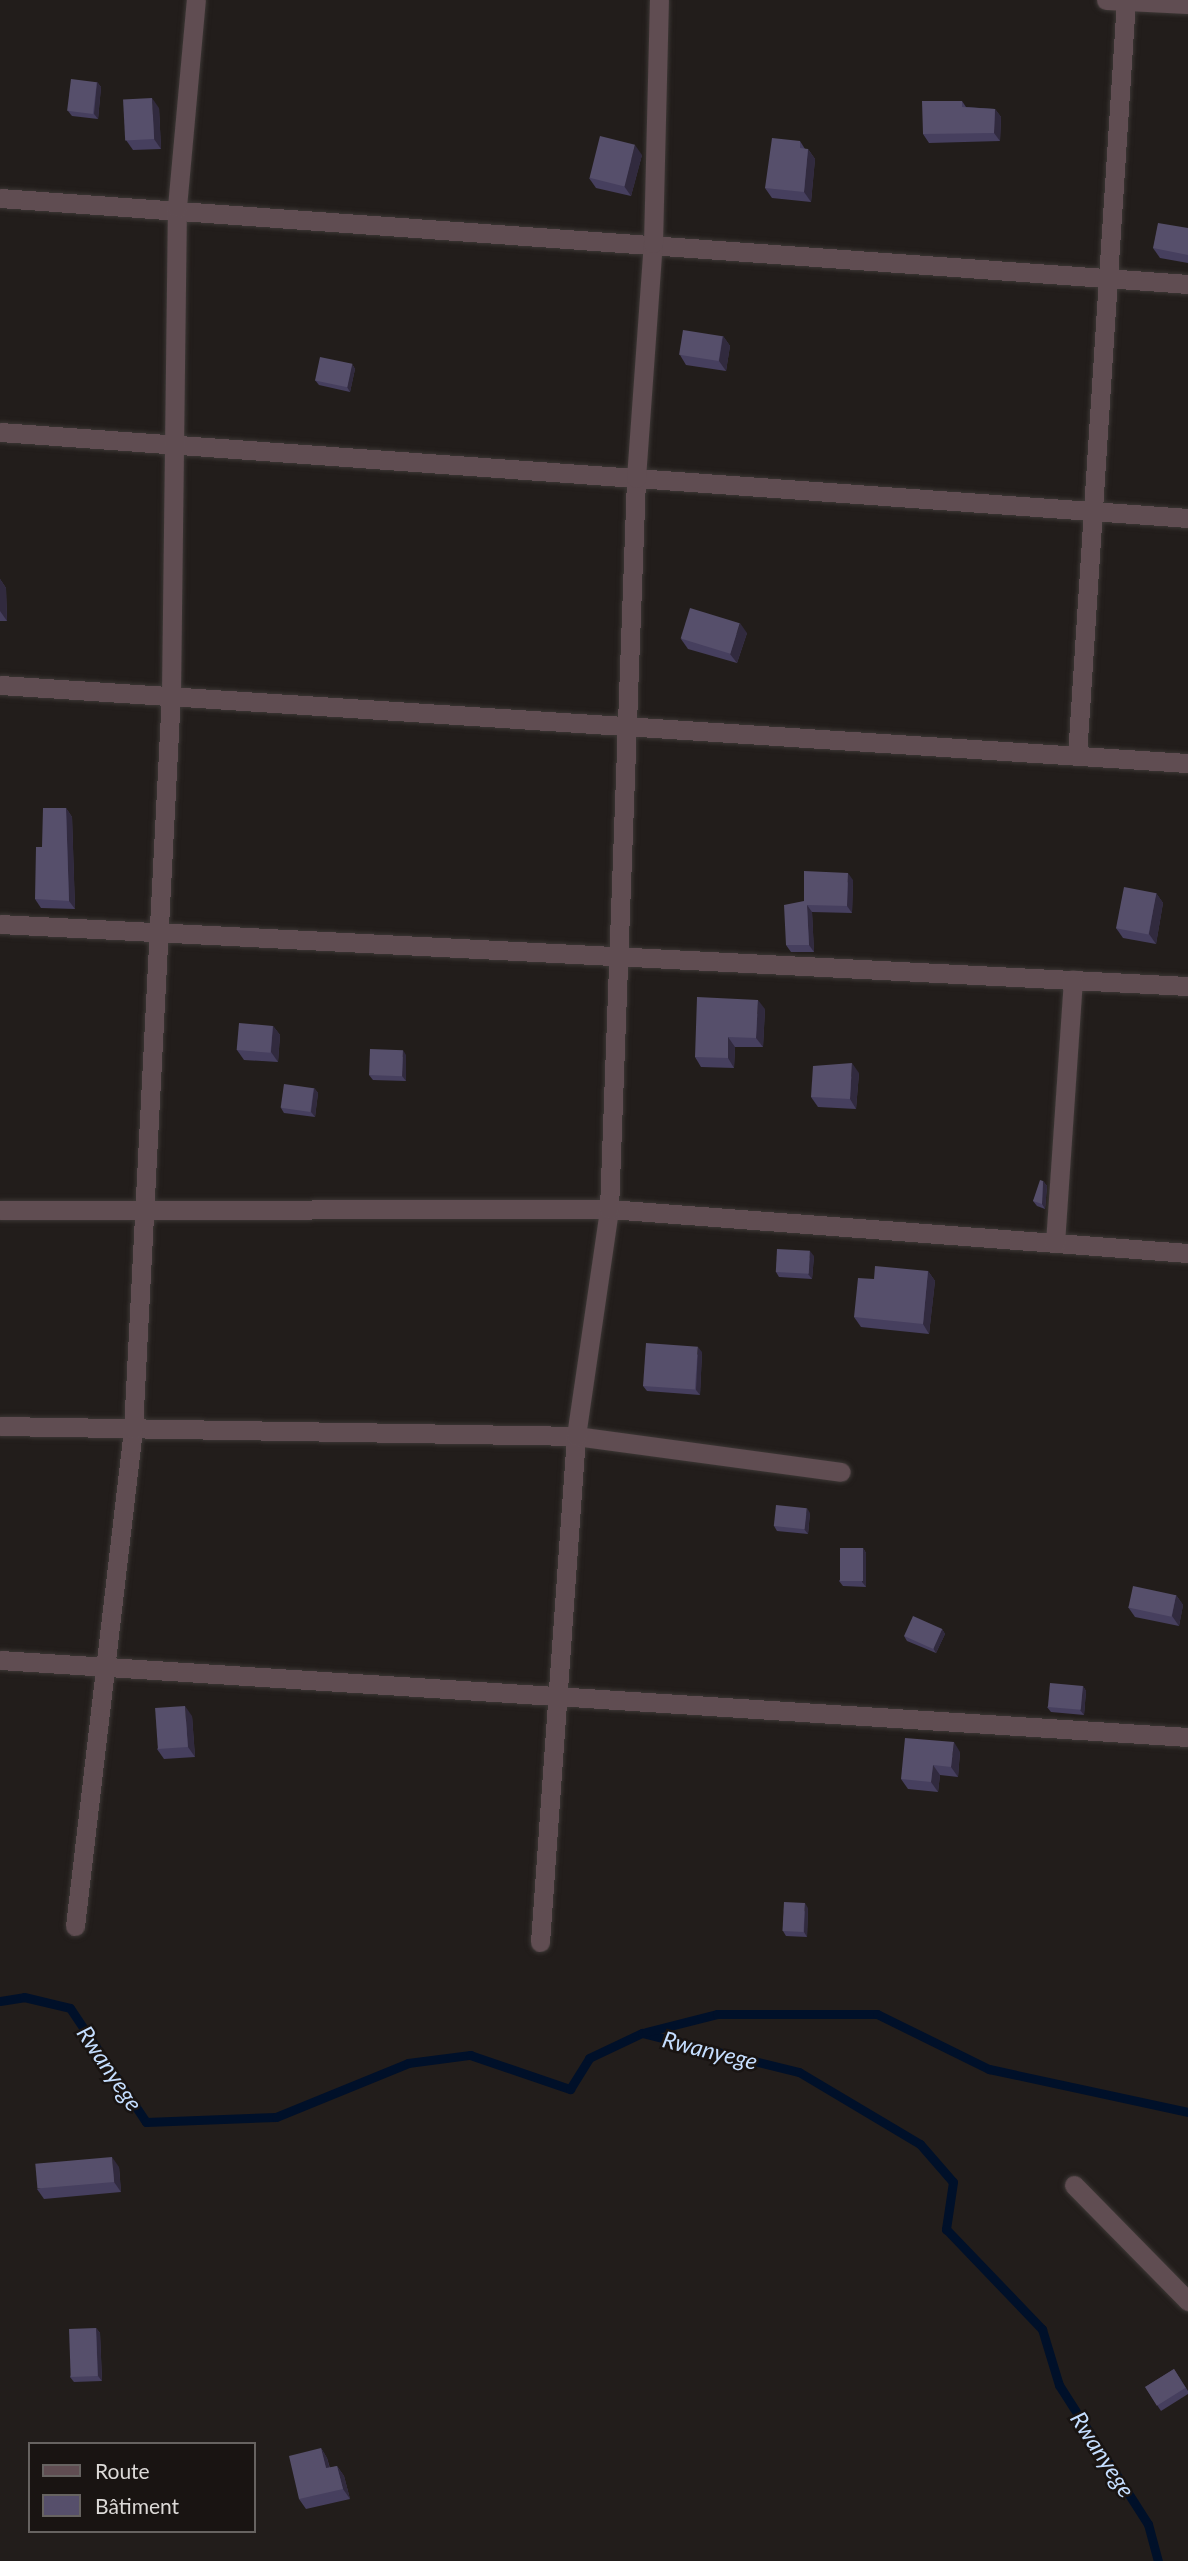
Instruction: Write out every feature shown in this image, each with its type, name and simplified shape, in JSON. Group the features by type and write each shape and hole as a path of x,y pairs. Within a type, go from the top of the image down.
{"street":[{"path":"75,1926 132,1429 171,694 177,207 196,0"},
{"path":"540,1942 576,1436 608,1209 620,955 636,478 653,243 659,0"},
{"path":"1107,0 1188,4"},
{"path":"1077,756 1126,0"},
{"path":"0,198 177,207 1188,284"},
{"path":"0,432 174,441 1188,518"},
{"path":"0,685 171,694 626,729 1188,763"},
{"path":"0,924 159,930 1188,986"},
{"path":"1055,1243 1073,980"},
{"path":"0,1210 144,1207 608,1209 1188,1253"},
{"path":"0,1426 576,1436 841,1472"},
{"path":"0,1660 1188,1737"},
{"path":"1073,2185 1188,2301"}],"building":[{"path":"71,79 97,82 93,114 67,111"},
{"path":"152,98 154,139 125,140 123,100"},
{"path":"922,101 962,101 962,107 995,109 994,133 923,134"},
{"path":"600,136 635,145 625,186 590,178"},
{"path":"772,138 800,141 800,148 808,149 804,192 765,188"},
{"path":"1158,223 1188,228 1188,255 1153,248"},
{"path":"683,330 723,336 719,361 679,355"},
{"path":"320,357 352,364 347,387 315,380"},
{"path":"690,608 740,623 730,654 681,639"},
{"path":"43,808 66,808 69,901 35,899 36,847 42,847"},
{"path":"804,871 848,873 847,906 807,905 809,945 786,945 784,905 804,901"},
{"path":"1124,887 1156,893 1148,935 1116,928"},
{"path":"697,997 758,1000 756,1038 728,1037 728,1058 695,1057"},
{"path":"239,1023 273,1026 271,1053 237,1050"},
{"path":"370,1049 403,1050 402,1076 369,1075"},
{"path":"852,1063 850,1099 811,1097 813,1066"},
{"path":"284,1084 314,1088 310,1112 281,1108"},
{"path":"1040,1180 1043,1181 1042,1204 1033,1201"},
{"path":"777,1249 810,1251 809,1274 776,1272"},
{"path":"875,1266 928,1271 923,1324 854,1317 858,1278 874,1279"},
{"path":"646,1343 698,1347 695,1390 643,1386"},
{"path":"776,1505 807,1508 805,1529 774,1526"},
{"path":"840,1548 863,1548 863,1581 840,1581"},
{"path":"1133,1586 1176,1595 1171,1617 1128,1608"},
{"path":"913,1616 942,1629 933,1649 904,1636"},
{"path":"1050,1683 1083,1686 1081,1710 1048,1707"},
{"path":"185,1706 188,1747 158,1749 155,1708"},
{"path":"905,1738 954,1742 951,1767 933,1765 931,1782 901,1779"},
{"path":"784,1902 805,1903 803,1932 782,1931"},
{"path":"112,2157 114,2182 37,2189 35,2164"},
{"path":"96,2328 98,2376 71,2377 69,2329"},
{"path":"1174,2369 1186,2388 1157,2406 1145,2387"},
{"path":"321,2448 326,2468 337,2466 343,2489 299,2499 289,2456"}],"waterway":[{"name":"Rwanyege","path":"0,2001 24,1997 70,2008 146,2122 276,2117 408,2063 470,2055 570,2089 589,2058 642,2033 799,2072 920,2144 953,2182 946,2229 1042,2329 1059,2385 1148,2524 1158,2561"},
{"path":"646,2032 717,2014 877,2014 989,2069 1188,2112"}]}
